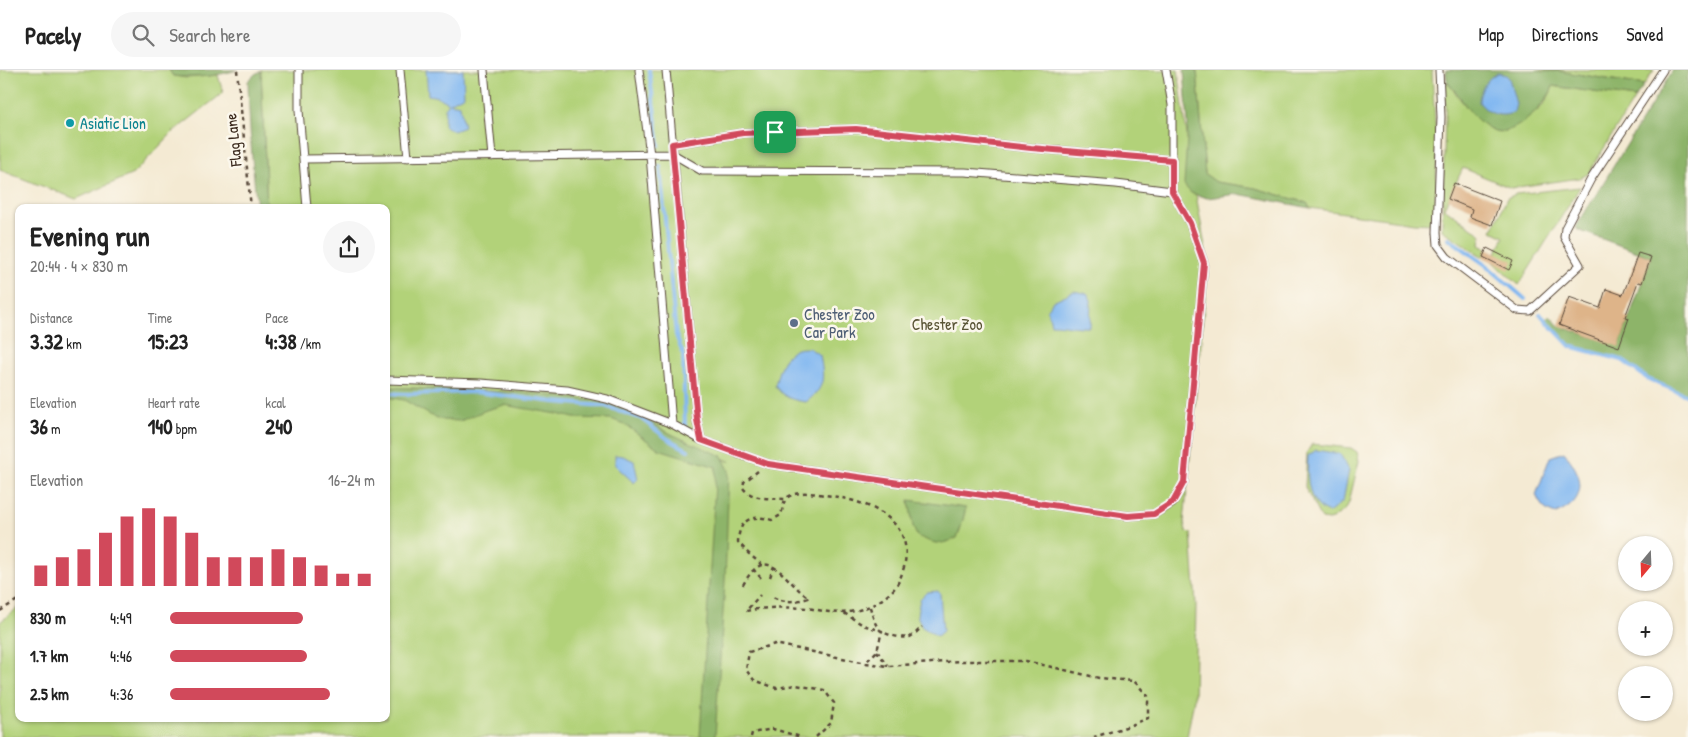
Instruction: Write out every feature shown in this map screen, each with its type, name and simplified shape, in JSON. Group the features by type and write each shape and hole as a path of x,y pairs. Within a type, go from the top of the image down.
{"lane":[{"path":"299,70 299,110 307,204"},
{"path":"400,70 408,158"},
{"path":"484,70 492,157"},
{"path":"640,70 650,155 672,424"},
{"path":"666,70 697,420 701,440"},
{"path":"390,380 481,383 567,390 607,398 672,424 701,440 768,464 1128,516 1154,514 1173,502 1184,482 1204,263 1190,223 1172,191 1172,105 1166,70"},
{"path":"1439,70 1438,245 1447,257 1518,310 1530,311 1580,265 1564,237 1565,228 1592,179 1663,70"},
{"path":"672,144 743,133 856,129 1031,148 1172,160"},
{"path":"304,159 673,154 702,171 965,172 1172,191"}],"path":[{"name":"Flag Lane","path":"237,70 251,204"},
{"path":"768,464 749,477 744,482 743,488 748,494 785,499"},
{"path":"760,595 746,611 755,609 801,608 844,613 870,607 890,593 899,583 905,562 906,550 897,528 888,517 872,507 856,501 805,493 790,495 785,499 781,515 772,520 757,516 744,523 740,529 738,542 762,565"},
{"path":"743,585 754,569 762,565 774,566 782,572 793,586 809,598 787,601 778,600 771,596"},
{"path":"770,577 774,566"},
{"path":"754,569 761,578"},
{"path":"0,611 15,602"},
{"path":"870,607 874,620 882,631"},
{"path":"844,613 863,625 902,637 910,637 922,627"},
{"path":"866,663 877,651 882,631"},
{"path":"816,737 830,722 834,702 824,690 796,685 776,688 754,680 746,670 749,652 775,644 888,666 960,661 1026,660 1098,678 1134,681 1148,696 1148,718 1094,737"},
{"path":"877,651 888,666"},
{"path":"751,737 752,733 773,728 801,737"}],"green space":[{"path":"0,70 169,70 173,76 187,78 218,75 223,93 173,132 133,174 76,199 0,170"},
{"path":"169,70 237,70 189,77 173,76"},
{"name":"Chester Zoo","path":"261,70 1178,70 1192,171 1208,264 1184,522 1186,532 1191,533 1196,605 1194,699 1187,737 0,737 0,622 15,610 15,722 390,722 390,393 640,417 626,409 532,393 390,387 390,204 267,204","holes":["641,417 673,435 731,462 668,439"]},
{"path":"1184,70 1197,70 1205,174 1216,182 1255,188 1307,203 1310,208 1238,194 1207,198 1191,193 1184,185 1188,124"},
{"path":"1197,70 1432,70 1436,187 1432,224 1310,208 1307,203 1255,188 1215,182 1205,174"},
{"path":"1446,70 1558,71 1644,85 1635,98 1553,86 1545,101 1521,124 1512,129 1495,131 1484,125 1470,112 1448,82"},
{"path":"1538,70 1654,70 1644,85 1558,71 1542,72"},
{"path":"1673,70 1688,70 1688,396 1648,379 1622,360 1570,346 1546,319 1550,316 1559,326 1619,346 1651,257 1578,230 1576,227"},
{"path":"261,71 267,204 257,204 252,160 248,81"},
{"path":"1446,81 1475,116 1498,132 1531,116 1544,104 1553,86 1635,98 1588,174 1580,178 1511,188 1463,168 1444,208 1481,235 1480,245 1487,248 1483,257 1442,230"},
{"path":"1580,187 1519,285 1492,261 1504,237 1492,231 1507,198 1516,194"},
{"path":"390,387 532,393 598,401 626,409 673,435 722,456 729,470 725,581 715,737 700,737 716,467 659,449 624,424 611,419 574,418 504,405 460,421 443,420 404,400 390,398"},
{"path":"1312,444 1351,448 1357,452 1359,461 1346,509 1328,520 1322,519 1305,487 1307,452"},
{"path":"909,500 966,508 957,538 937,543 917,536 913,527"}],"water":[{"path":"426,70 463,70 464,95 450,103 460,105 464,127 454,131 444,126 445,108 449,103 438,97 428,95"},
{"path":"1498,73 1509,78 1516,104 1514,112 1509,114 1499,115 1490,112 1479,102 1480,93 1484,85"},
{"path":"1074,291 1088,294 1091,300 1090,327 1051,324 1047,309 1053,301"},
{"path":"809,348 820,355 823,376 817,392 806,402 789,398 775,386 784,359 792,351"},
{"path":"1316,450 1340,454 1349,470 1343,501 1329,513 1316,504 1308,481 1308,456"},
{"path":"1564,452 1576,470 1580,487 1574,502 1556,514 1544,508 1536,495 1550,457"},
{"path":"615,455 634,461 638,479 634,483 615,465"},
{"path":"938,591 940,594 943,631 937,636 922,627 917,615 920,599 927,592"}],"building":[{"path":"1454,183 1500,201 1492,225 1470,217 1472,209 1448,199"},
{"path":"1487,248 1513,261 1509,270 1483,257"},
{"path":"1638,253 1651,257 1642,283 1638,282 1625,317 1629,318 1619,347 1559,325 1569,297 1600,308 1606,289 1623,295"}],"waterway":[{"path":"649,70 659,145"},
{"path":"660,166 676,335 683,354 685,426"},
{"path":"1448,238 1486,265 1525,299"},
{"path":"1540,314 1570,346 1622,360 1648,379 1688,396"},
{"path":"390,393 475,392 605,406 640,418 668,439 688,450"}],"place":[{"name":"Asiatic Lion","path":"70,123"},
{"name":"Chester Zoo Car Park","path":"794,323"}],"route":[{"path":"856,129 1031,148 1172,160 1172,191 1190,223 1204,263 1184,482 1173,502 1154,514 1128,516 768,464 701,440 697,420 672,144 743,133 775,132 856,129"}]}
